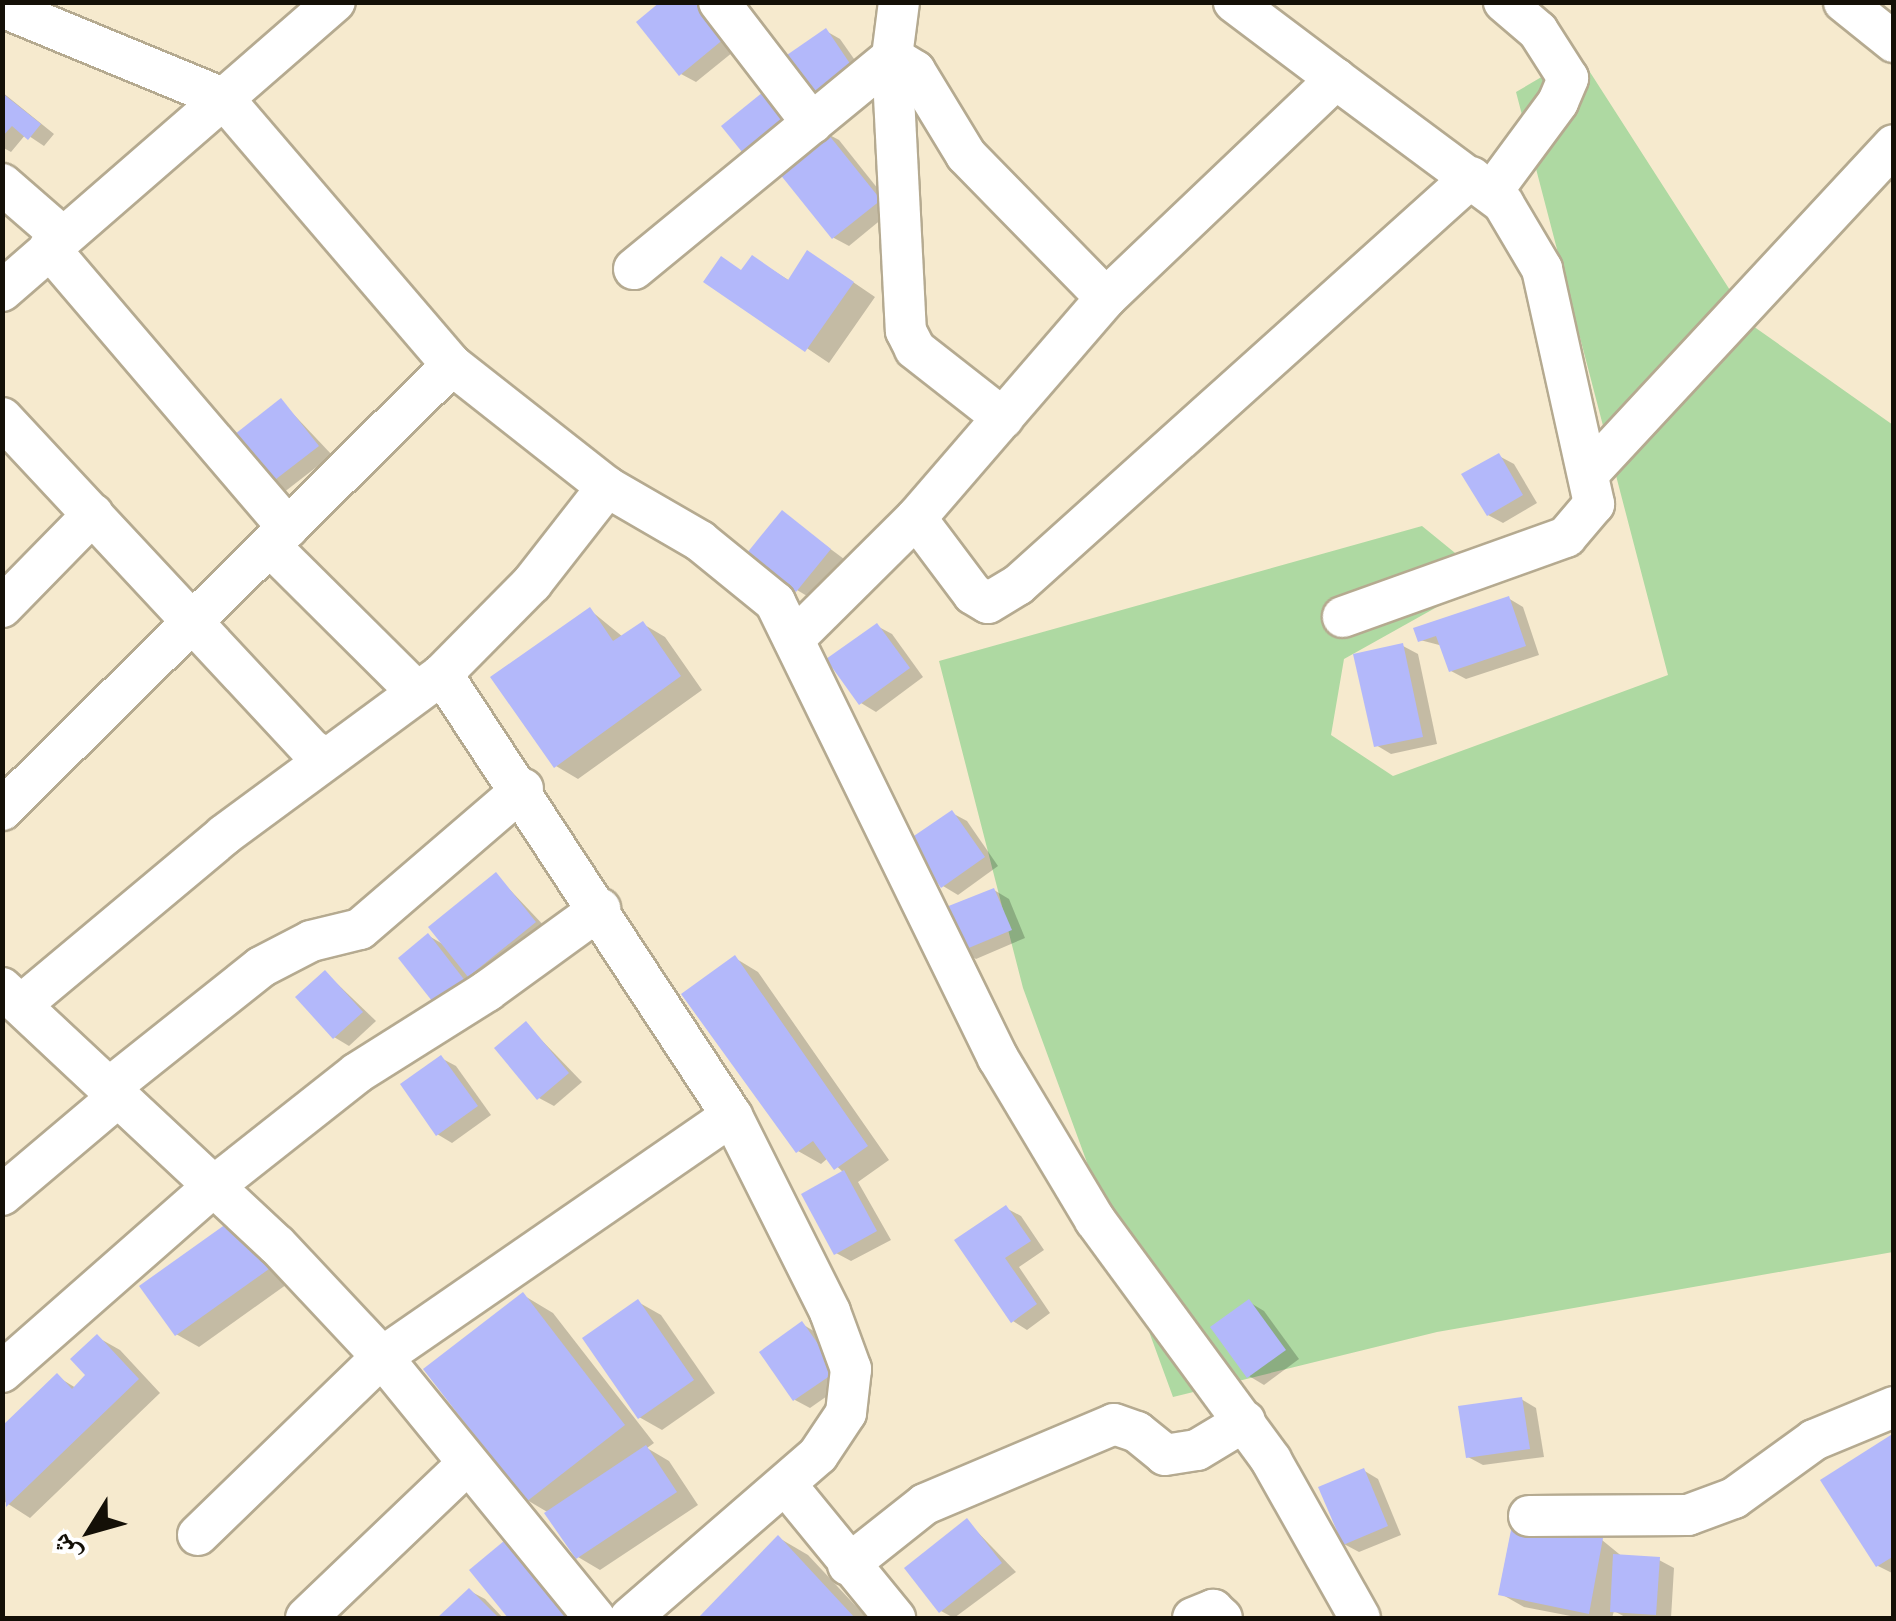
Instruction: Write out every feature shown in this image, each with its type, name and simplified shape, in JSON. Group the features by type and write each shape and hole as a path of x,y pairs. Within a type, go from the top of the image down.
{"street":[{"path":"720,2 812,123"},
{"path":"899,2 892,57 906,330 916,349 1003,418"},
{"path":"1234,2 1482,185 1542,269 1590,472 1594,504 1566,537 1343,617"},
{"path":"916,518 973,594 988,603 1018,585 1482,185 1558,102 1568,78 1549,44 1504,2"},
{"path":"1844,2 1894,42"},
{"path":"2,7 223,98 452,365 607,487 751,578 775,602 998,1058 1094,1220 1245,1421 1360,1618"},
{"path":"2,291 320,12"},
{"path":"634,269 892,57"},
{"path":"892,57 915,71 966,155 1106,298"},
{"path":"794,639 916,518 1106,298 1336,78"},
{"path":"1590,472 1894,145"},
{"path":"2,184 56,242 279,537 430,683 523,789 732,1116 830,1312 851,1369 846,1413 787,1486 630,1618"},
{"path":"2,810 452,365"},
{"path":"2,418 312,751 326,757"},
{"path":"595,1618 382,1357 214,1186 12,996 326,757 430,683 532,583 607,487"},
{"path":"2,606 93,514"},
{"path":"2,1194 261,966 310,941 360,928 523,789"},
{"path":"2,1372 214,1186 357,1073 487,991 600,909"},
{"path":"198,1535 382,1357 732,1116"},
{"path":"1529,1516 1688,1516 1734,1498 1814,1440 1894,1408"},
{"path":"848,1565 926,1504 1114,1424 1137,1432 1164,1456 1197,1450 1245,1421"},
{"path":"306,1618 467,1464"},
{"path":"787,1486 848,1565 896,1618"},
{"path":"1193,1618 1204,1610 1222,1618"}],"green space":[{"path":"1579,55 1753,326 1893,425 1893,1252 1437,1332 1173,1397 1023,988 939,661 1422,526 1487,579 1344,659 1331,735 1393,776 1668,675 1516,92"}],"building":[{"path":"660,2 696,2 725,38 679,76 636,22"},
{"path":"826,28 857,74 816,103 784,57"},
{"path":"773,84 803,122 751,163 721,126"},
{"path":"2,93 41,124 28,140 12,126 2,137"},
{"path":"824,129 881,200 832,239 775,168"},
{"path":"807,250 854,282 805,352 703,282 721,256 741,270 752,255 788,280"},
{"path":"281,398 319,446 267,486 230,438"},
{"path":"1499,453 1523,495 1487,516 1461,474"},
{"path":"782,510 831,549 796,592 747,553"},
{"path":"1509,596 1526,646 1449,672 1436,636 1418,642 1413,628"},
{"path":"590,607 613,641 643,621 681,676 554,768 490,677"},
{"path":"877,623 910,668 859,705 826,659"},
{"path":"1403,643 1423,737 1374,747 1353,654"},
{"path":"952,810 985,857 941,888 908,840"},
{"path":"496,872 536,922 468,977 428,927"},
{"path":"994,888 1012,930 959,952 941,909"},
{"path":"428,933 466,982 436,1006 398,958"},
{"path":"735,955 868,1146 834,1170 813,1141 796,1153 681,994"},
{"path":"325,970 363,1012 333,1039 295,997"},
{"path":"526,1021 569,1073 537,1100 494,1048"},
{"path":"441,1055 478,1106 436,1136 400,1084"},
{"path":"844,1170 877,1231 834,1255 801,1194"},
{"path":"1006,1205 1031,1241 1005,1258 1037,1304 1011,1323 954,1240"},
{"path":"233,1219 269,1269 175,1336 139,1286"},
{"path":"523,1292 625,1425 526,1502 423,1369"},
{"path":"638,1299 694,1380 638,1419 582,1338"},
{"path":"1249,1299 1286,1350 1247,1378 1210,1327"},
{"path":"802,1321 837,1371 793,1401 759,1352"},
{"path":"97,1334 139,1379 6,1507 2,1426 57,1373 72,1389 85,1375 70,1359"},
{"path":"1522,1397 1530,1449 1466,1458 1458,1406"},
{"path":"1894,1433 1894,1556 1876,1567 1820,1480"},
{"path":"646,1445 677,1492 576,1559 544,1513"},
{"path":"1364,1468 1388,1526 1343,1545 1318,1487"},
{"path":"967,1518 1002,1563 939,1613 904,1568"},
{"path":"1513,1520 1603,1538 1589,1614 1498,1595"},
{"path":"778,1535 855,1618 698,1618"},
{"path":"510,1536 580,1618 508,1618 469,1570"},
{"path":"1613,1554 1660,1557 1656,1615 1610,1612"},
{"path":"469,1588 499,1618 437,1618"}]}
